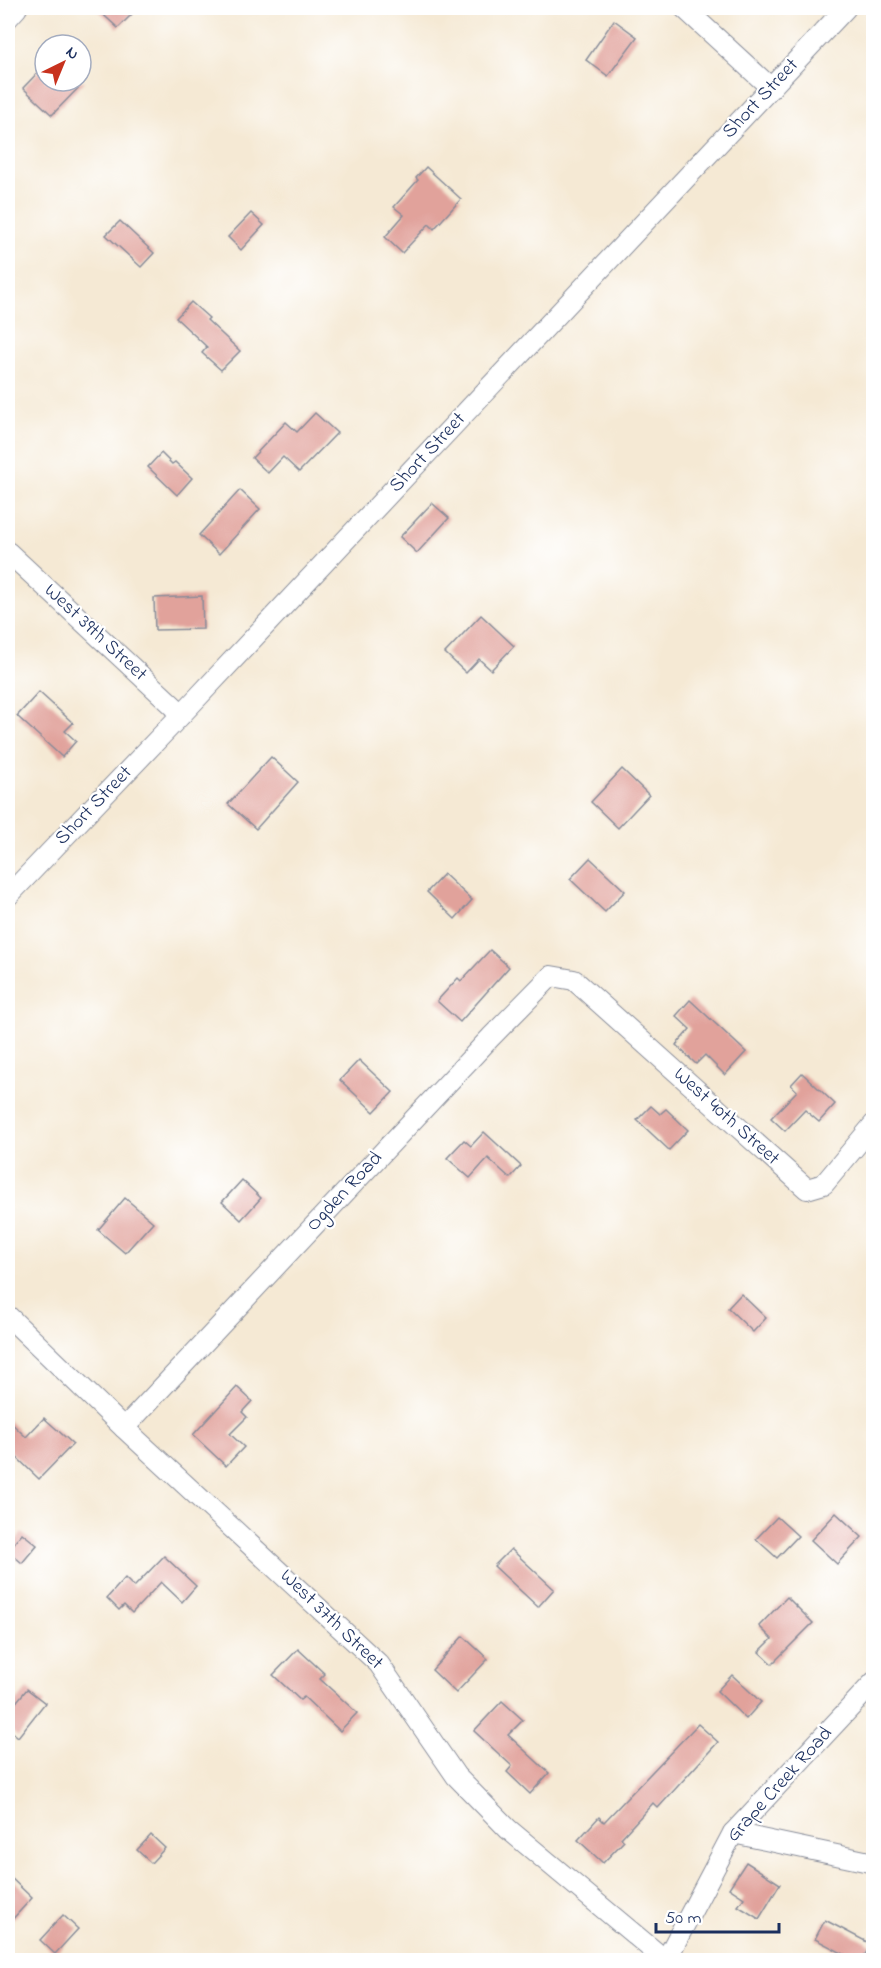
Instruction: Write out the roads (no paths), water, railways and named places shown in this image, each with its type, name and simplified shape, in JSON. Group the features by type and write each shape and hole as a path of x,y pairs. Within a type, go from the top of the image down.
{"street":[{"path":"8,18 17,8"},
{"path":"684,8 771,88"},
{"name":"Short Street","path":"8,896 846,8"},
{"name":"West 39th Street","path":"8,552 182,714"},
{"name":"Ogden Road","path":"124,1428 550,976 574,980"},
{"name":"West 40th Street","path":"574,980 807,1189 824,1184 873,1124"},
{"name":"West 37th Street","path":"8,1316 124,1428 379,1664 456,1776 508,1829 666,1960"},
{"name":"Grape Creek Road","path":"666,1960 733,1833 873,1682"},
{"path":"733,1833 873,1863"}]}
